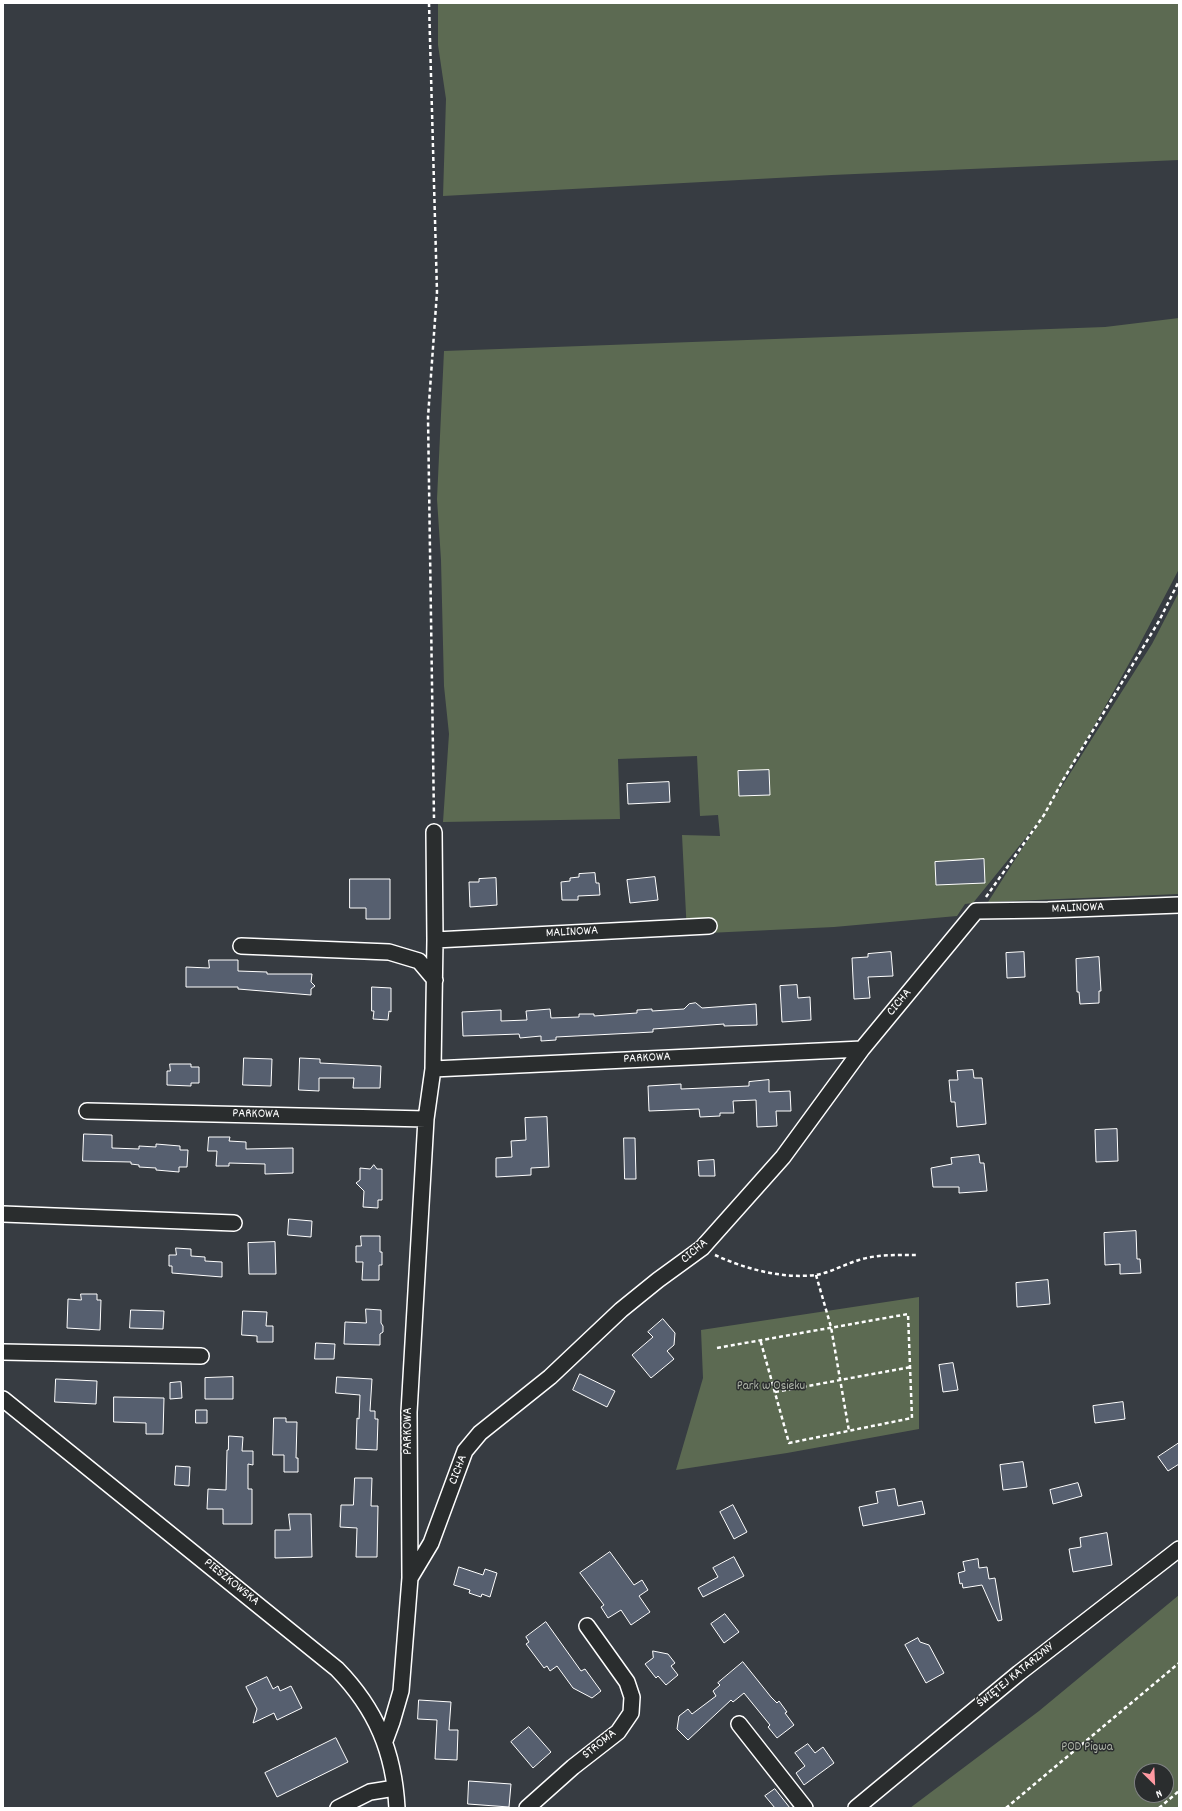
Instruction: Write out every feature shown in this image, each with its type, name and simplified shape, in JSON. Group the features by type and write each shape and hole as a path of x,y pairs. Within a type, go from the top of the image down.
{"street":[{"name":"PARKOWA","path":"385,1740 392,1722 402,1679 410,1578 409,1412 426,1119 433,1068 436,940 434,832"},
{"name":"MALINOWA","path":"976,911 1179,905"},
{"name":"CICHA","path":"410,1578 431,1543 465,1451 480,1433 550,1377 621,1310 658,1280 702,1248 783,1157 862,1049 976,911"},
{"name":"MALINOWA","path":"436,940 709,926"},
{"path":"241,946 388,952 419,961 435,980"},
{"name":"PARKOWA","path":"433,1068 862,1049"},
{"name":"PARKOWA","path":"87,1111 426,1119"},
{"path":"3,1214 234,1223"},
{"path":"3,1352 201,1356"},
{"name":"PIESZKOWSKA","path":"3,1399 336,1669 350,1682 365,1703 385,1740 394,1772 397,1808"},
{"name":"ŚWIĘTEJ KATARZYNY","path":"856,1808 1019,1673 1179,1549"},
{"name":"STROMA","path":"526,1808 573,1767 618,1732 631,1713 632,1697 627,1682 587,1626"},
{"path":"739,1724 805,1808"},
{"path":"338,1808 363,1795 396,1788"}],"path":[{"path":"429,3 437,292 428,416 434,832"},
{"path":"976,911 1044,815 1063,780 1159,621 1179,581"},
{"path":"702,1248 744,1266 766,1272 791,1276 816,1274 838,1269 858,1260 876,1256 917,1255"},
{"path":"816,1274 831,1327 849,1431"},
{"path":"717,1348 760,1339 908,1314 912,1418 789,1443 760,1339"},
{"path":"775,1392 911,1367"},
{"path":"1006,1808 1179,1662"},
{"path":"1159,1808 1179,1791"}],"green space":[{"path":"438,3 1179,3 1179,160 832,175 443,196 446,99 438,45"},
{"path":"1179,318 1179,569 1136,651 1050,805 1152,644 1179,592 1179,894 988,902 1041,819 973,903 965,904 957,916 834,927 687,934 682,835 720,836 718,815 700,816 697,756 618,759 620,819 443,822 449,734 444,686 441,560 437,499 444,351 1105,327"},
{"name":"Park w Osieku","path":"919,1297 919,1429 787,1453 676,1470 703,1378 701,1330"},
{"name":"POD Pigwa","path":"1179,1595 1179,1808 910,1808 1039,1711"}],"building":[{"path":"769,770 770,795 739,796 738,771"},
{"path":"669,782 670,802 628,804 627,784"},
{"path":"984,859 985,883 936,885 935,862"},
{"path":"595,873 596,883 599,883 600,895 578,896 578,900 562,900 561,882 570,881 570,878 579,877 579,874"},
{"path":"655,877 658,900 630,903 627,880"},
{"path":"496,878 497,905 470,907 469,882 479,882 479,879"},
{"path":"350,879 390,879 390,919 366,919 366,908 350,908"},
{"path":"891,952 893,976 868,977 870,998 854,999 852,958 868,957 868,954"},
{"path":"1024,952 1025,977 1007,978 1006,953"},
{"path":"1099,957 1101,991 1099,991 1099,1003 1080,1004 1079,992 1077,992 1076,959"},
{"path":"209,960 238,960 238,971 267,972 267,974 312,974 311,982 315,986 311,989 311,995 238,989 238,987 186,987 186,967 209,968"},
{"path":"797,985 798,998 810,997 811,1020 782,1022 780,986"},
{"path":"372,987 391,988 391,1012 389,1011 388,1020 373,1019 374,1011 372,1011"},
{"path":"696,1003 702,1008 756,1004 757,1025 724,1026 724,1024 653,1029 653,1032 556,1037 556,1040 541,1041 541,1036 520,1038 519,1034 463,1036 462,1012 501,1010 501,1021 527,1020 526,1011 550,1009 551,1018 579,1017 579,1014 594,1014 594,1016 637,1013 637,1010 652,1009 652,1011 684,1009 689,1004"},
{"path":"244,1058 272,1059 271,1086 243,1085"},
{"path":"300,1058 320,1059 320,1063 381,1066 380,1088 353,1088 354,1078 319,1078 319,1091 299,1090"},
{"path":"170,1064 191,1064 191,1067 199,1067 199,1083 191,1083 191,1086 167,1085 167,1071 170,1071"},
{"path":"973,1070 974,1078 982,1078 986,1124 957,1127 955,1102 951,1102 949,1080 958,1080 957,1071"},
{"path":"769,1080 769,1092 790,1091 791,1111 776,1111 777,1126 757,1127 756,1100 733,1101 734,1113 720,1113 720,1116 700,1117 699,1109 649,1111 648,1086 681,1084 681,1089 749,1086 749,1082"},
{"path":"547,1117 549,1167 531,1168 531,1175 496,1177 496,1158 512,1157 511,1141 526,1140 525,1118"},
{"path":"1117,1129 1118,1161 1096,1162 1095,1130"},
{"path":"84,1134 112,1135 112,1148 139,1149 139,1146 156,1147 156,1144 180,1146 180,1150 188,1150 187,1167 179,1167 179,1172 139,1167 139,1165 131,1164 131,1162 83,1161"},
{"path":"209,1137 230,1137 229,1141 246,1142 246,1149 293,1148 293,1173 265,1174 265,1164 229,1163 229,1166 216,1166 217,1151 208,1151"},
{"path":"624,1138 635,1138 636,1179 625,1179"},
{"path":"979,1155 980,1163 984,1163 987,1191 959,1193 959,1187 933,1187 931,1168 952,1164 951,1158"},
{"path":"714,1160 715,1176 699,1176 698,1161"},
{"path":"374,1165 377,1169 382,1169 382,1200 378,1200 378,1208 363,1207 364,1191 356,1183 360,1180 360,1168 370,1169"},
{"path":"289,1219 312,1221 311,1237 288,1235"},
{"path":"1136,1231 1137,1259 1140,1259 1141,1273 1120,1274 1120,1264 1105,1265 1104,1233"},
{"path":"361,1236 380,1236 382,1265 379,1265 379,1280 362,1280 363,1262 356,1262 356,1246 361,1246"},
{"path":"275,1242 276,1274 249,1274 248,1243"},
{"path":"176,1248 191,1249 191,1256 205,1257 205,1261 222,1262 222,1277 172,1273 172,1266 169,1266 169,1255 176,1255"},
{"path":"1048,1280 1050,1304 1017,1307 1016,1283"},
{"path":"81,1294 97,1294 97,1300 101,1300 100,1330 67,1328 68,1299 81,1300"},
{"path":"366,1309 381,1310 383,1332 380,1334 380,1345 344,1344 345,1322 366,1323"},
{"path":"131,1310 164,1311 163,1329 130,1328"},
{"path":"243,1311 267,1312 266,1326 273,1326 273,1342 257,1342 257,1336 242,1335"},
{"path":"663,1319 675,1333 674,1345 667,1351 674,1359 651,1378 632,1355 653,1337 648,1332"},
{"path":"316,1343 335,1344 334,1359 315,1359"},
{"path":"953,1363 958,1390 943,1392 939,1365"},
{"path":"580,1374 615,1391 607,1407 573,1390"},
{"path":"233,1377 233,1399 205,1399 205,1378"},
{"path":"337,1377 372,1379 370,1411 375,1411 375,1419 378,1419 377,1450 356,1449 357,1418 359,1419 360,1395 336,1393"},
{"path":"56,1379 97,1381 96,1404 55,1402"},
{"path":"181,1382 182,1398 170,1399 170,1383"},
{"path":"114,1397 164,1398 163,1434 146,1434 146,1423 114,1422"},
{"path":"1123,1402 1125,1419 1095,1423 1093,1406"},
{"path":"196,1410 207,1410 207,1423 196,1423"},
{"path":"274,1418 286,1418 286,1422 297,1422 296,1458 298,1458 298,1472 284,1472 284,1455 273,1455"},
{"path":"229,1436 243,1437 242,1451 253,1451 253,1465 248,1464 248,1489 252,1489 252,1524 223,1524 223,1509 207,1509 208,1489 226,1490 227,1450"},
{"path":"1179,1443 1179,1464 1168,1471 1158,1457"},
{"path":"1023,1462 1027,1487 1003,1490 1000,1465"},
{"path":"176,1466 190,1467 189,1486 175,1485"},
{"path":"355,1478 372,1478 371,1506 378,1506 377,1557 356,1557 357,1528 340,1527 341,1505 353,1505"},
{"path":"1078,1483 1082,1496 1053,1504 1050,1490"},
{"path":"895,1489 898,1506 922,1501 925,1514 863,1526 859,1507 878,1503 876,1492"},
{"path":"733,1505 747,1532 734,1539 720,1512"},
{"path":"289,1514 311,1514 312,1557 275,1558 275,1530 290,1530"},
{"path":"1107,1533 1112,1565 1073,1572 1069,1549 1081,1547 1080,1538"},
{"path":"610,1552 634,1585 642,1580 648,1590 639,1596 650,1612 631,1625 621,1610 608,1618 601,1607 604,1605 580,1573"},
{"path":"734,1557 744,1576 703,1597 698,1588 718,1577 713,1568"},
{"path":"978,1559 979,1568 987,1567 989,1579 995,1578 1002,1620 998,1621 982,1585 963,1588 962,1583 960,1584 958,1573 965,1571 963,1562"},
{"path":"459,1567 483,1575 485,1569 497,1573 490,1597 482,1594 481,1597 469,1593 470,1590 454,1585"},
{"path":"725,1614 739,1632 724,1643 711,1624"},
{"path":"546,1622 581,1671 585,1669 601,1691 592,1698 573,1688 557,1666 550,1671 547,1666 544,1668 526,1644 529,1642 526,1637"},
{"path":"918,1638 920,1642 929,1645 944,1673 926,1683 905,1645"},
{"path":"653,1651 668,1654 675,1663 671,1666 678,1675 666,1685 658,1676 656,1678 645,1664 653,1658"},
{"path":"743,1662 771,1697 777,1703 779,1701 787,1712 785,1713 794,1725 777,1738 768,1727 770,1725 744,1693 733,1702 731,1700 688,1740 677,1729 679,1716 688,1709 692,1714 716,1696 713,1691 720,1685 718,1683"},
{"path":"267,1677 273,1689 278,1686 280,1691 291,1686 302,1708 277,1720 274,1713 253,1723 257,1709 246,1687"},
{"path":"419,1700 451,1702 449,1730 458,1730 457,1760 435,1759 437,1720 418,1719"},
{"path":"529,1727 551,1752 533,1768 511,1742"},
{"path":"336,1738 348,1762 277,1797 265,1773"},
{"path":"808,1744 815,1753 823,1747 834,1763 804,1785 796,1773 805,1766 795,1753"},
{"path":"469,1781 511,1784 509,1807 468,1804"},
{"path":"775,1789 790,1808 775,1808 765,1796"}]}
